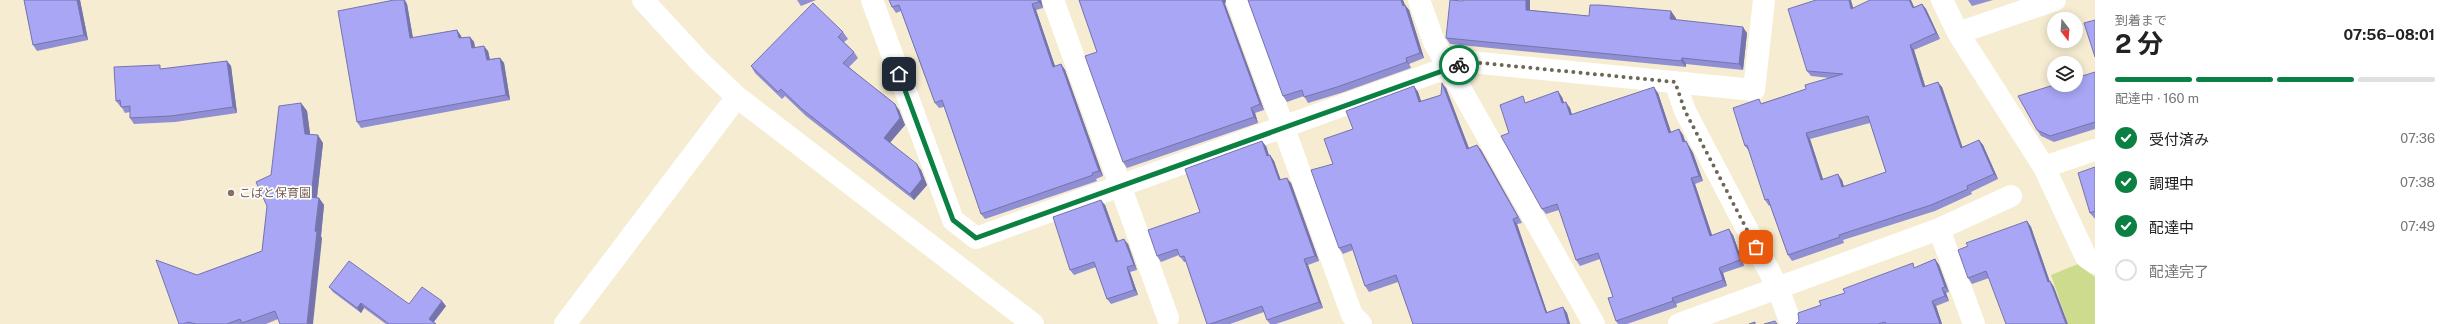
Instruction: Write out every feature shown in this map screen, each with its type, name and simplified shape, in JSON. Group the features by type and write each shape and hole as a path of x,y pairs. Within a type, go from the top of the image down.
{"street":[{"path":"643,0 700,62 737,97 1032,324"},
{"path":"872,0 953,220 976,238 1449,67 1471,62 1754,90 1764,0"},
{"path":"1053,0 1168,318"},
{"path":"1237,0 1352,315 1361,324"},
{"path":"1419,0 1434,42 1594,324"},
{"path":"1942,0 1958,33 2044,167 2086,257 2095,264"},
{"path":"1958,33 2055,0"},
{"path":"1675,82 1685,111 1778,288 1791,324"},
{"path":"565,324 737,97"},
{"path":"2044,167 2095,150"},
{"path":"1679,324 1939,229 2011,196"},
{"path":"1939,229 1974,324"}],"green space":[{"path":"2078,264 2095,277 2095,324 2068,324 2051,275"}],"building":[{"path":"24,0 77,0 84,35 33,45"},
{"path":"394,0 404,0 410,38 457,30 459,38 470,37 472,48 484,46 487,60 500,58 506,95 357,122 338,11"},
{"path":"889,0 1038,0 1039,2 1032,4 1053,67 1061,64 1099,171 1092,173 1093,175 981,214 942,100 935,103 899,5 892,7"},
{"path":"1079,0 1222,0 1260,104 1251,108 1254,117 1123,162 1085,56 1097,52"},
{"path":"1248,0 1401,0 1403,6 1405,5 1420,53 1406,58 1407,62 1337,87 1304,97 1302,90 1283,96"},
{"path":"1450,0 1526,0 1526,10 1589,16 1590,5 1671,11 1670,19 1743,27 1739,64 1682,58 1681,61 1446,38"},
{"path":"1816,0 1849,0 1851,9 1870,0 1909,0 1913,8 1922,4 1936,33 1910,45 1923,87 1938,82 1961,148 1979,140 1994,174 1967,186 1968,189 1931,205 1839,235 1840,237 1788,255 1768,199 1765,200 1733,108 1759,99 1761,104 1806,89 1805,85 1843,74 1807,71 1788,9","holes":["1868,116 1886,172 1842,187 1838,174 1821,180 1806,133"]},
{"path":"813,3 843,32 838,37 854,52 843,63 895,104 900,118 884,138 917,164 922,179 910,194 802,109 781,89 778,92 751,66"},
{"path":"2095,20 2095,57 2084,23"},
{"path":"227,61 233,107 171,116 130,118 130,106 121,107 120,100 116,101 114,67 160,65 160,69"},
{"path":"2095,72 2095,122 2050,136 2037,130 2018,96 2047,87 2047,92 2083,92 2083,76"},
{"path":"1442,83 1467,149 1477,145 1518,217 1513,219 1546,313 1563,307 1568,324 1413,324 1396,275 1365,286 1351,244 1339,248 1311,170 1333,164 1324,139 1353,129 1346,111 1414,86 1419,102 1441,95"},
{"path":"1654,87 1669,133 1679,129 1683,142 1686,141 1689,148 1699,176 1691,178 1710,236 1729,229 1740,260 1719,268 1723,280 1672,298 1673,301 1616,321 1608,298 1613,297 1598,253 1576,260 1557,204 1542,209 1501,136 1509,133 1500,105 1523,96 1525,103 1558,91 1562,103 1566,102 1570,115"},
{"path":"301,103 305,134 318,135 311,197 319,198 315,231 317,232 307,324 280,324 275,311 242,323 240,319 227,324 196,324 188,322 179,324 156,260 197,275 262,251 267,206 256,182 271,175 279,106"},
{"path":"1262,141 1267,156 1270,155 1279,180 1287,178 1315,256 1304,259 1319,302 1267,320 1262,306 1207,324 1184,256 1180,257 1177,249 1157,256 1148,230 1200,212 1185,169"},
{"path":"2095,167 2095,211 2090,213 2078,173"},
{"path":"1101,200 1116,242 1124,239 1134,265 1127,267 1134,290 1107,299 1094,262 1070,270 1053,217"},
{"path":"2027,221 2048,282 2050,281 2066,324 2006,324 1986,271 1968,278 1958,250 1968,246 1966,243"},
{"path":"1935,259 1945,287 1942,288 1945,296 1932,301 1940,324 1886,324 1885,322 1878,324 1796,324 1799,321 1798,313 1821,305 1819,301 1845,293 1843,289 1913,263 1914,268"},
{"path":"349,261 409,304 422,287 442,301 429,319 436,324 389,324 361,303 357,308 329,287"},
{"path":"1775,321 1777,324 1764,324"}],"way so far":[{"path":"1459,65 1471,62 1675,82 1685,111 1756,247"}],"place":[{"name":"こばと保育園","path":"231,193"}],"route":[{"path":"899,74 953,220 976,238 1449,67 1459,65"}]}
